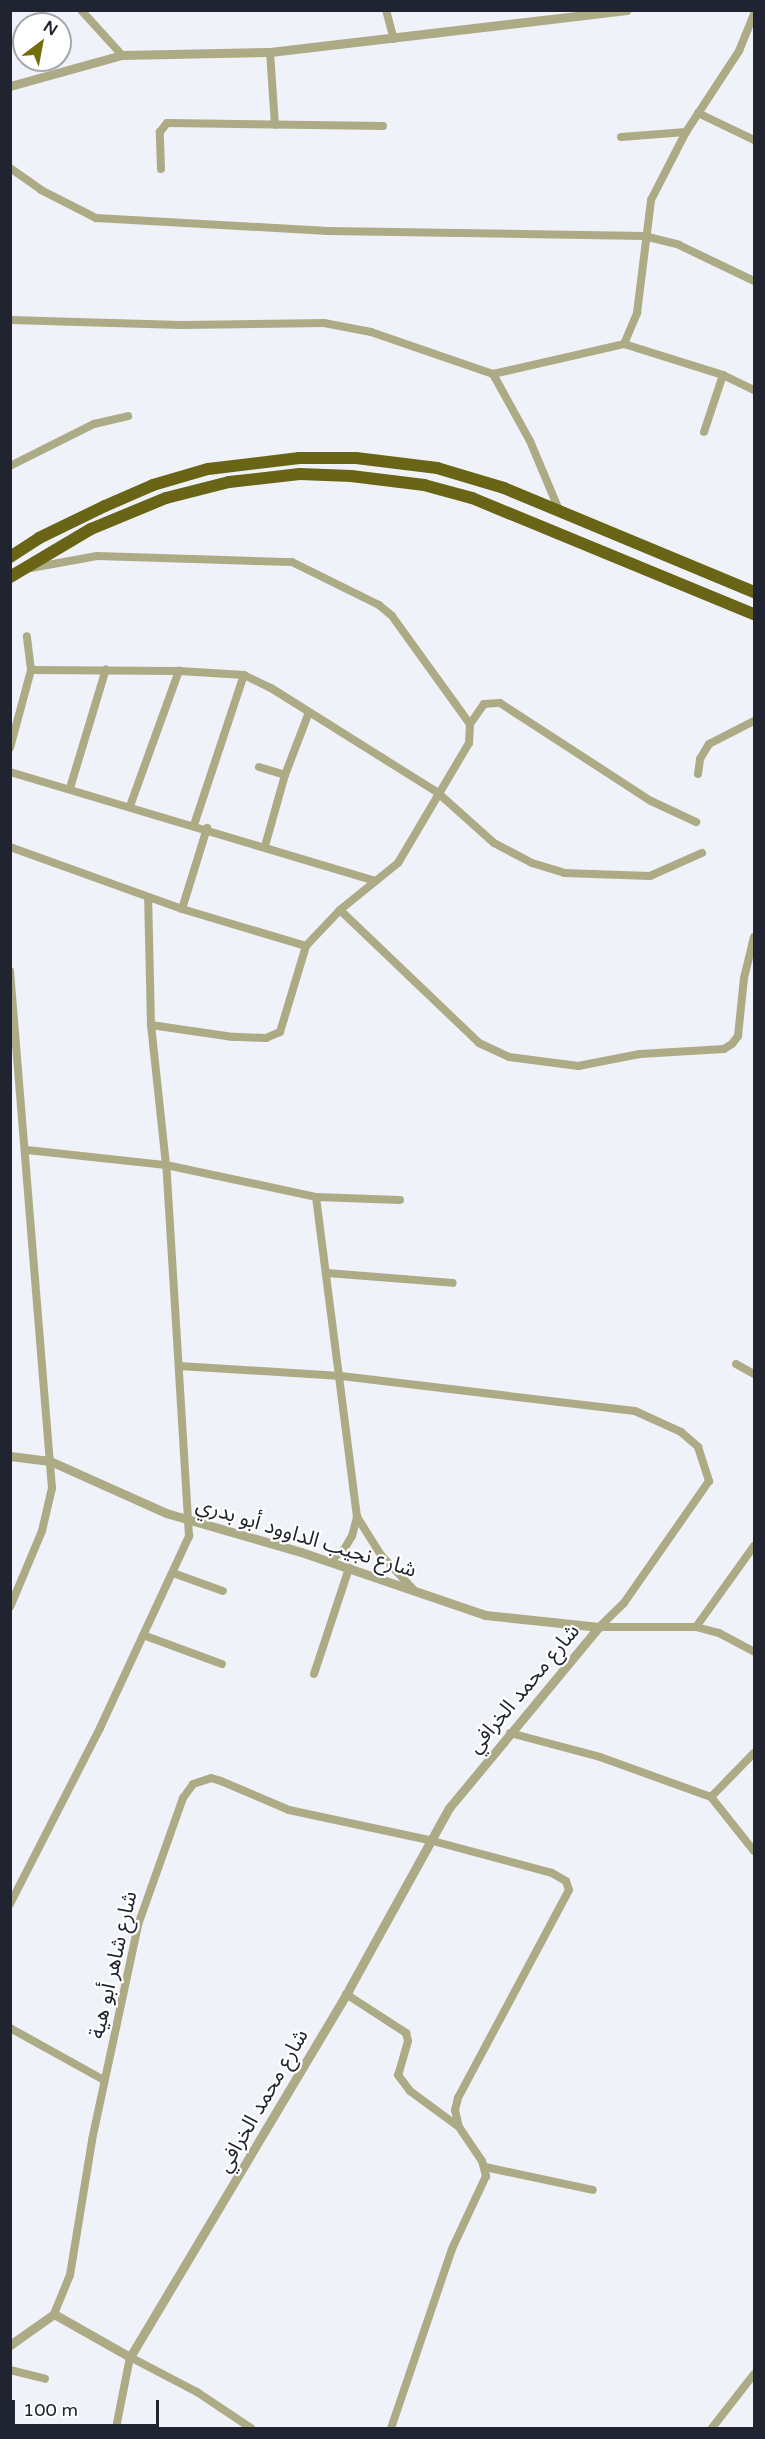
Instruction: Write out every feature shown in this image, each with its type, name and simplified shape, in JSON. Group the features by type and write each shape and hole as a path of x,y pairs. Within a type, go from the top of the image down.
{"highway":[{"path":"10,557 39,538 153,485 208,469 299,458 356,458 437,468 504,488 754,592"},
{"path":"10,577 91,529 166,498 229,482 300,474 351,476 424,485 472,498 754,614"}],"street":[{"path":"81,10 122,55"},
{"path":"386,10 394,39"},
{"path":"10,86 122,55 270,52 627,10"},
{"path":"624,344 637,313 644,236 651,200 686,132 739,51 754,14"},
{"path":"270,52 275,124"},
{"path":"698,113 754,140"},
{"path":"161,169 160,132 167,123 383,126"},
{"path":"621,137 686,132"},
{"path":"10,168 41,190 96,218 328,231 644,236 679,245 753,280 754,271"},
{"path":"10,320 180,325 324,323 371,332 494,374 624,344 723,375 754,390"},
{"path":"494,374 530,441 559,511"},
{"path":"704,432 723,375"},
{"path":"10,466 94,424 128,416"},
{"path":"21,569 97,556 203,562 292,562 379,604 392,616 470,724"},
{"path":"10,748 30,670 27,636"},
{"path":"30,670 105,669 244,675 309,712 437,792 494,843 532,862 564,873 650,876 702,853"},
{"path":"70,788 105,669"},
{"path":"130,806 179,671"},
{"path":"194,825 244,675"},
{"path":"152,1025 233,1037 274,1036 283,1027 306,946 340,910 392,870 405,854 437,792 469,744 470,724 488,702 500,703 651,801 696,822"},
{"path":"265,846 285,775 309,712"},
{"path":"698,774 700,759 709,744 754,721"},
{"path":"259,767 285,775"},
{"path":"10,772 207,828 375,881"},
{"path":"182,909 207,828"},
{"path":"10,847 182,909 306,946"},
{"path":"10,1904 143,1635 189,1536 190,1520 166,1165 152,1025 148,897"},
{"path":"340,910 479,1043 509,1057 578,1066 640,1054 724,1049 732,1044 738,1036 744,978 754,937"},
{"path":"10,971 27,1150 52,1488 47,1514 10,1607"},
{"path":"27,1150 166,1165 316,1197 400,1200"},
{"path":"316,1197 341,1376 357,1517 348,1544 329,1561"},
{"path":"327,1273 453,1283"},
{"path":"736,1364 754,1374"},
{"name":"شارع محمد الخرافي","path":"116,2428 130,2357 346,1994 429,1840 472,1778 599,1627 624,1603 703,1494 709,1481 698,1447 660,1419 635,1411 341,1376 179,1366"},
{"name":"شارع نجيب الداوود أبو بدري","path":"10,1456 50,1461 190,1520 329,1561 485,1615 599,1627"},
{"path":"357,1517 381,1555 414,1590"},
{"path":"696,1627 754,1546"},
{"path":"314,1674 349,1568"},
{"path":"173,1573 223,1591"},
{"path":"599,1627 696,1627 736,1641 754,1652"},
{"path":"143,1635 222,1664"},
{"path":"510,1733 600,1757 711,1797 754,1851"},
{"path":"711,1797 754,1753"},
{"name":"شارع شاهر أبو هية","path":"54,2314 70,2275 104,2080 141,1916 183,1798 193,1784 211,1779 221,1781 289,1810 429,1840"},
{"path":"391,2428 452,2249 483,2185 485,2167 459,2127 455,2110 458,2098 552,1926 569,1886 561,1878 541,1870 429,1840"},
{"path":"346,1994 406,2033 408,2041 398,2075 410,2091 459,2127"},
{"path":"10,2028 104,2080"},
{"path":"485,2167 593,2190"},
{"path":"10,2345 54,2314 197,2392 251,2428"},
{"path":"10,2370 45,2379"},
{"path":"712,2428 754,2374"}]}
